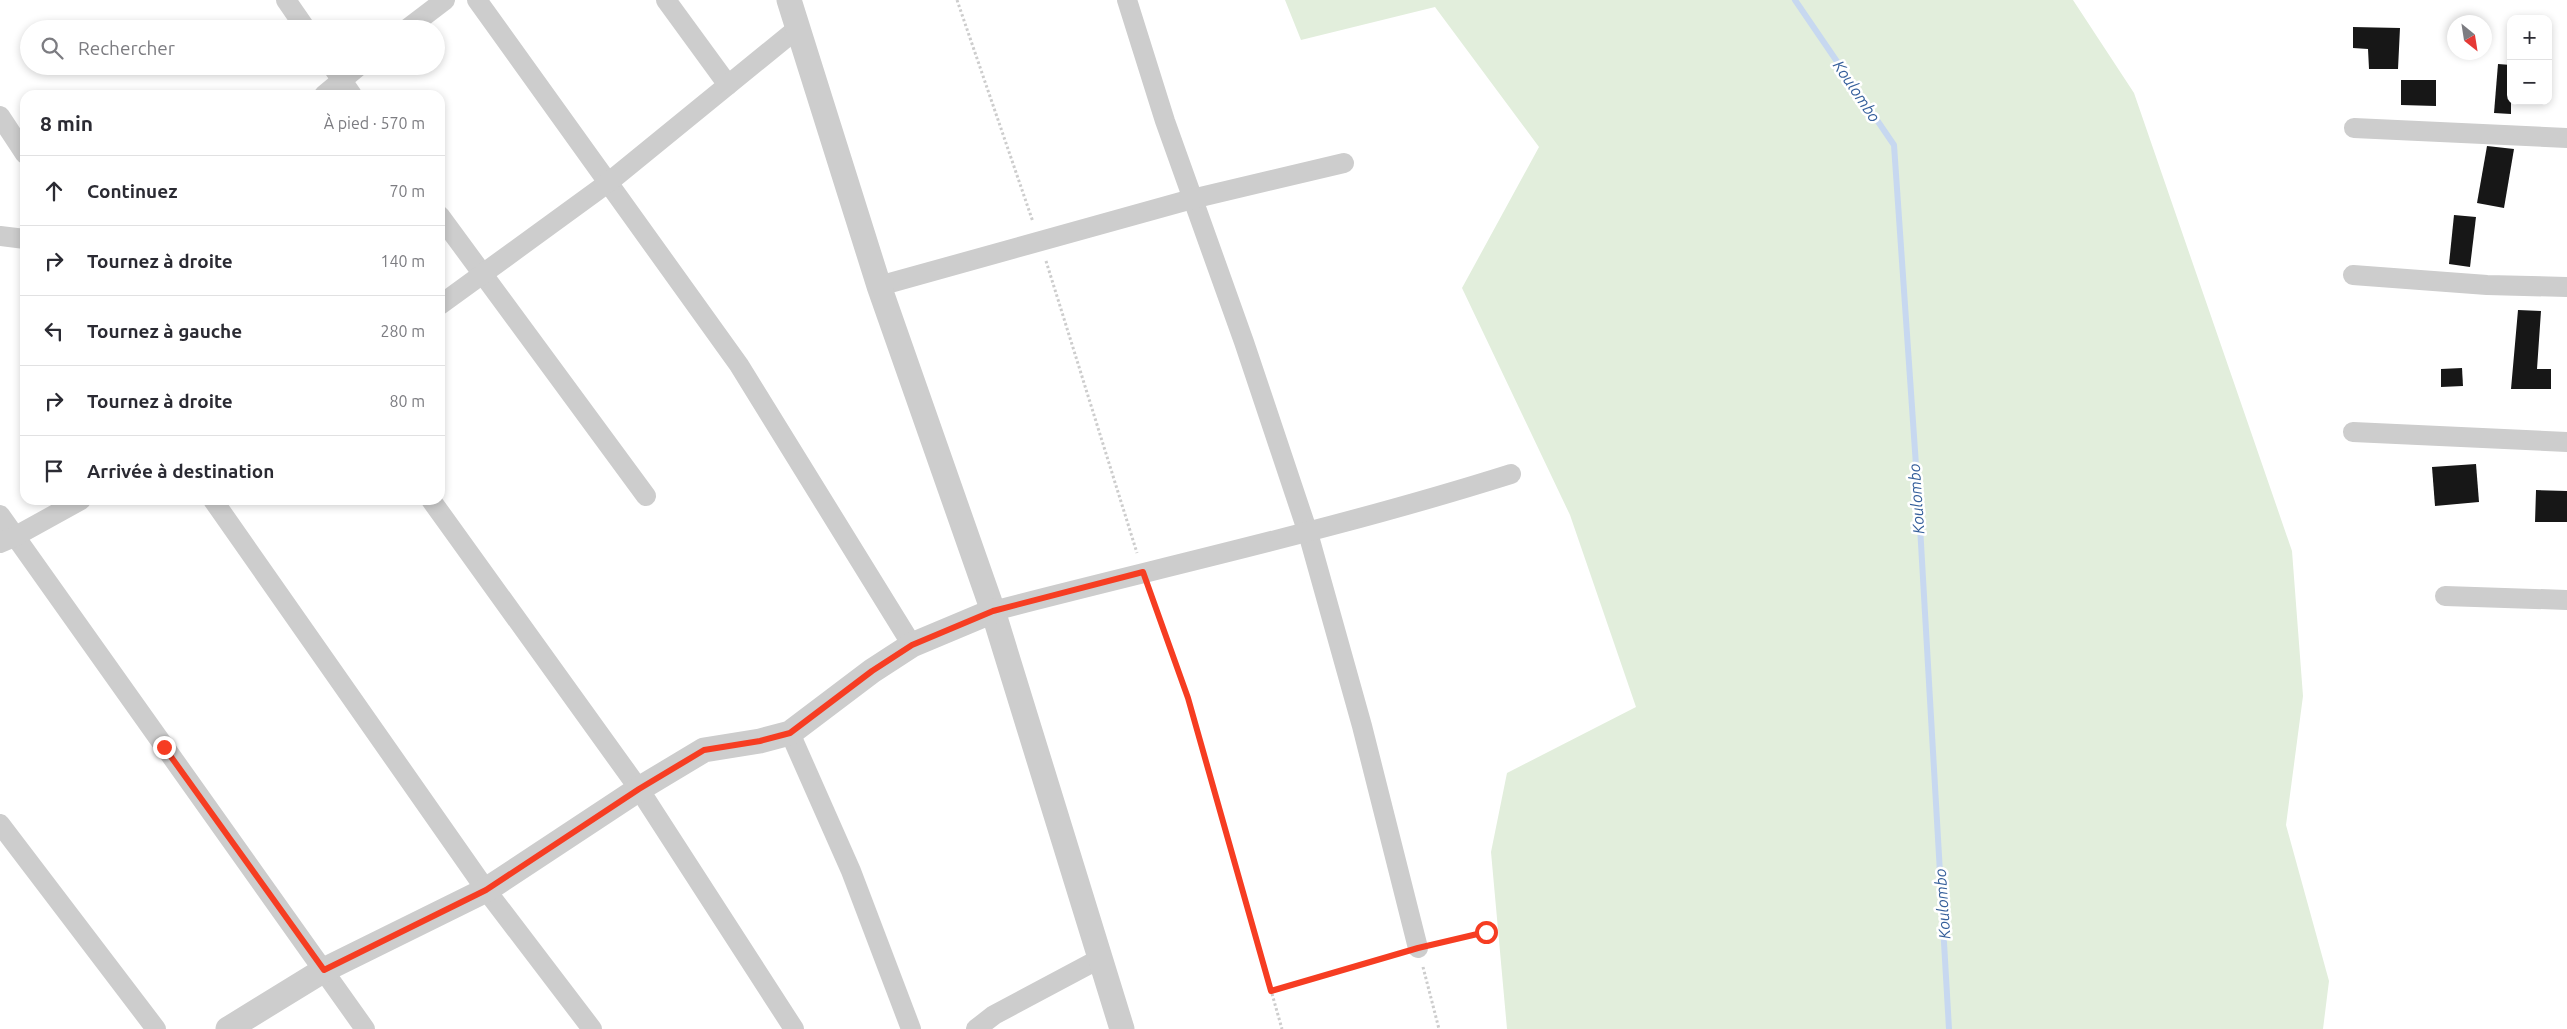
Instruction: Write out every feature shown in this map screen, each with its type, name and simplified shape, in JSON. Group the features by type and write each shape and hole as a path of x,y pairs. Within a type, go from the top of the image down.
{"street":[{"path":"286,0 300,20"},
{"path":"419,20 445,0"},
{"path":"477,0 739,365 912,645"},
{"path":"666,0 728,85"},
{"path":"789,0 879,286 993,611 1122,1029"},
{"path":"1127,0 1192,199 1248,351 1308,533 1362,726 1418,948"},
{"path":"445,301 609,182 798,28"},
{"path":"330,90 342,80"},
{"path":"0,116 20,146"},
{"path":"2354,128 2567,138"},
{"path":"879,286 1192,199 1344,163"},
{"path":"445,222 484,273 646,496"},
{"path":"0,236 20,238"},
{"path":"2353,275 2487,286 2567,287"},
{"path":"2353,432 2567,442"},
{"path":"228,1029 324,970 486,890 639,789 704,750 760,741 790,733 872,671 912,645 993,611 1143,572 1308,533 1443,496 1511,474"},
{"path":"7,540 72,505"},
{"path":"216,505 486,890 592,1029"},
{"path":"435,505 639,789 794,1029"},
{"path":"0,516 7,540 324,970 365,1029"},
{"path":"2445,596 2567,600"},
{"path":"790,733 851,871 911,1029"},
{"path":"0,824 156,1029"},
{"path":"976,1029 994,1015 1101,958"}],"path":[{"path":"957,0 1040,241 1143,572 1188,698 1282,1029"},
{"path":"1271,991 1418,948 1486,932"},
{"path":"1418,948 1439,1029"}],"green space":[{"path":"1285,0 2073,0 2134,93 2292,551 2303,696 2286,825 2329,981 2323,1029 1507,1029 1491,852 1507,773 1636,707 1570,515 1462,288 1539,147 1435,7 1301,40"}],"building":[{"path":"2353,27 2400,28 2398,69 2369,69 2368,49 2353,48"},
{"path":"2498,64 2507,65 2507,105 2511,105 2511,114 2494,113"},
{"path":"2401,80 2436,80 2436,106 2401,105"},
{"path":"2487,146 2514,149 2504,208 2477,203"},
{"path":"2454,215 2476,217 2470,267 2449,264"},
{"path":"2518,310 2541,311 2537,369 2551,369 2551,389 2511,389"},
{"path":"2462,368 2463,386 2441,387 2441,369"},
{"path":"2476,464 2479,502 2435,506 2432,467"},
{"path":"2536,490 2567,491 2567,522 2535,522"}],"waterway":[{"name":"Koulombo","path":"1795,0 1894,145 1919,509 1949,1029"}],"route":[{"path":"164,747 324,970 486,890 639,789 704,750 760,741 790,733 872,671 912,645 993,611 1143,572 1188,698 1271,991 1418,948 1486,932"}]}
